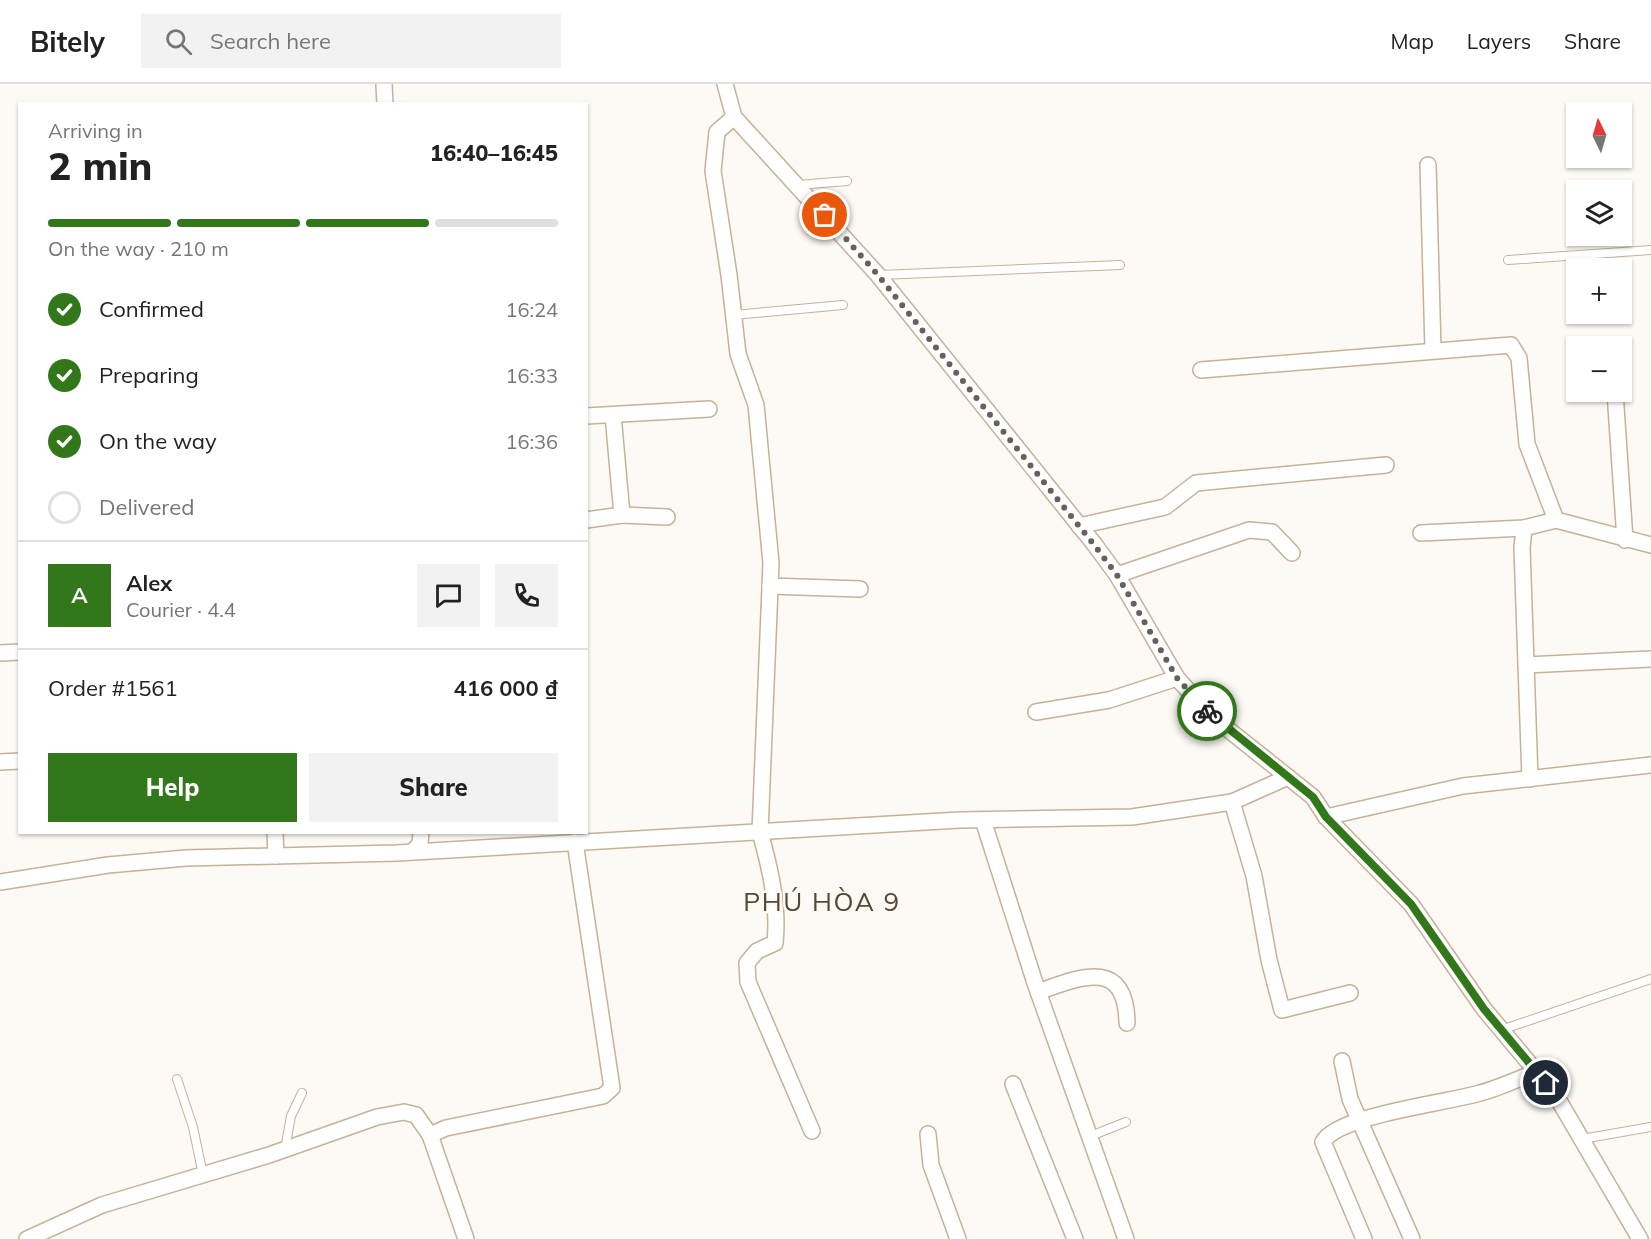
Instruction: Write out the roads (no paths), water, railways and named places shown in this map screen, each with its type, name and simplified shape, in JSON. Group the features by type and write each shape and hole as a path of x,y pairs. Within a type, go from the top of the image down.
{"street":[{"path":"384,84 385,102"},
{"path":"724,84 734,117 878,275 1117,575 1177,678 1210,715 1313,797 1326,817 1411,904 1501,1029 1555,1094 1640,1239"},
{"path":"734,117 717,132 713,171 738,354 756,405 771,563 760,832 772,874 777,926 775,943 757,951 747,963 748,982 812,1131"},
{"path":"1428,165 1433,350"},
{"path":"1201,370 1511,345 1519,358 1527,444 1556,520"},
{"path":"1616,402 1625,540"},
{"path":"588,416 709,410"},
{"path":"613,415 622,515"},
{"path":"1079,526 1165,507 1196,483 1386,465"},
{"path":"588,520 622,515 667,517"},
{"path":"1421,533 1524,528 1556,520 1651,545"},
{"path":"1524,528 1522,548 1530,779"},
{"path":"1117,575 1249,530 1272,532 1292,553"},
{"path":"770,586 860,589"},
{"path":"0,653 18,652"},
{"path":"1526,665 1651,659"},
{"path":"1036,712 1109,700 1177,678"},
{"path":"0,762 18,761"},
{"path":"1326,817 1463,786 1651,765"},
{"path":"0,882 119,864 186,858 414,850 982,820 1132,817 1233,802 1288,777"},
{"path":"1233,802 1254,876 1269,960 1282,1010 1350,993"},
{"path":"982,820 1038,992 1126,1239"},
{"path":"274,834 276,856"},
{"path":"414,850 420,844 421,834"},
{"path":"430,1135 446,1128 603,1096 612,1088 575,842"},
{"path":"1038,992 1076,978 1101,975 1116,983 1127,1006 1127,1023"},
{"path":"1342,1061 1350,1099 1412,1239"},
{"path":"1364,1239 1323,1142 1327,1134 1360,1121 1480,1093 1536,1072"},
{"path":"1013,1084 1076,1239"},
{"path":"27,1239 102,1205 285,1149 377,1117 404,1112 416,1115 430,1135 465,1239"},
{"path":"928,1134 931,1165 958,1239"}],"lane":[{"path":"798,185 848,181"},
{"path":"1508,260 1651,250"},
{"path":"878,275 1120,265"},
{"path":"733,315 843,305"},
{"path":"1501,1029 1651,980"},
{"path":"177,1079 193,1127 203,1175"},
{"path":"285,1149 291,1116 302,1093"},
{"path":"1088,1137 1125,1122"},
{"path":"1582,1139 1651,1127"}],"district":[{"name":"PHÚ HÒA 9","path":"822,902"}]}
